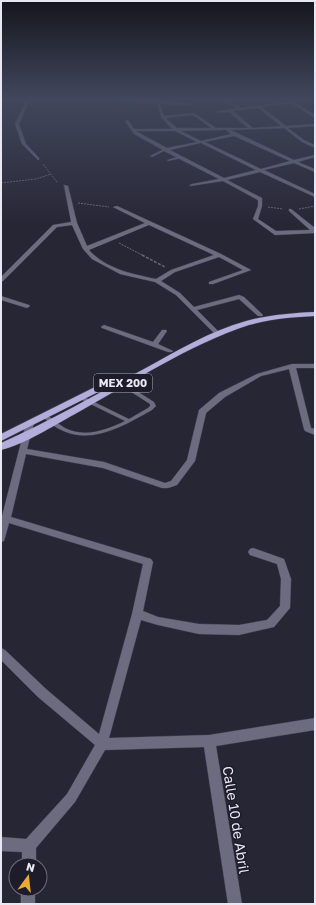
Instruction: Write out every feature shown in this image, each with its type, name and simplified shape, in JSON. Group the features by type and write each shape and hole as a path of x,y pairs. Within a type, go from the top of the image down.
{"main road":[{"name":"MEX 200","path":"1,447 54,422 91,401 170,351 260,316 286,311 315,310"},
{"name":"MEX 200","path":"2,436 119,382 190,347 216,332 248,323 289,315 315,314"}],"street":[{"path":"23,141 38,159"},
{"path":"151,141 260,199 260,206 255,219 276,233 315,231"},
{"path":"165,150 204,141"},
{"path":"250,141 315,171"},
{"path":"304,141 315,147"},
{"path":"201,142 315,196"},
{"path":"192,185 222,180 315,156"},
{"path":"66,186 74,223 86,248 94,258 122,273 156,281 178,294 216,332"},
{"path":"114,207 219,255 248,270 211,283"},
{"path":"291,210 315,231"},
{"path":"1,280 55,226 74,223"},
{"path":"86,248 149,223"},
{"path":"156,281 173,271 219,255"},
{"path":"194,309 239,297 242,298 260,316"},
{"path":"1,298 27,306"},
{"path":"104,327 155,344 170,351"},
{"path":"155,344 164,331"},
{"path":"24,451 104,465 165,486 174,483 190,461 202,412 222,394 259,375 292,366 315,366"},
{"path":"292,366 313,432"},
{"path":"1,538 30,423"},
{"path":"7,519 148,562 102,744 71,798 29,846 28,857"},
{"path":"136,614 158,621 199,629 239,630 270,624 286,608 286,579 281,562 253,552"},
{"path":"1,652 42,693 102,744 208,740 315,724"},
{"name":"Calle 10 de Abril","path":"208,740 235,904"},
{"path":"1,844 29,846"}],"lane":[{"path":"151,156 165,150"},
{"path":"168,160 180,157"},
{"path":"45,416 66,430 86,434 99,434 114,430 150,410 153,406 152,403 119,382"},
{"path":"82,398 91,401 129,421"}],"path":[{"path":"38,159 57,182"},
{"path":"1,183 36,179 51,174"},
{"path":"68,200 82,204 114,207"},
{"path":"260,206 291,210 315,206"},
{"path":"111,239 173,271"}]}
